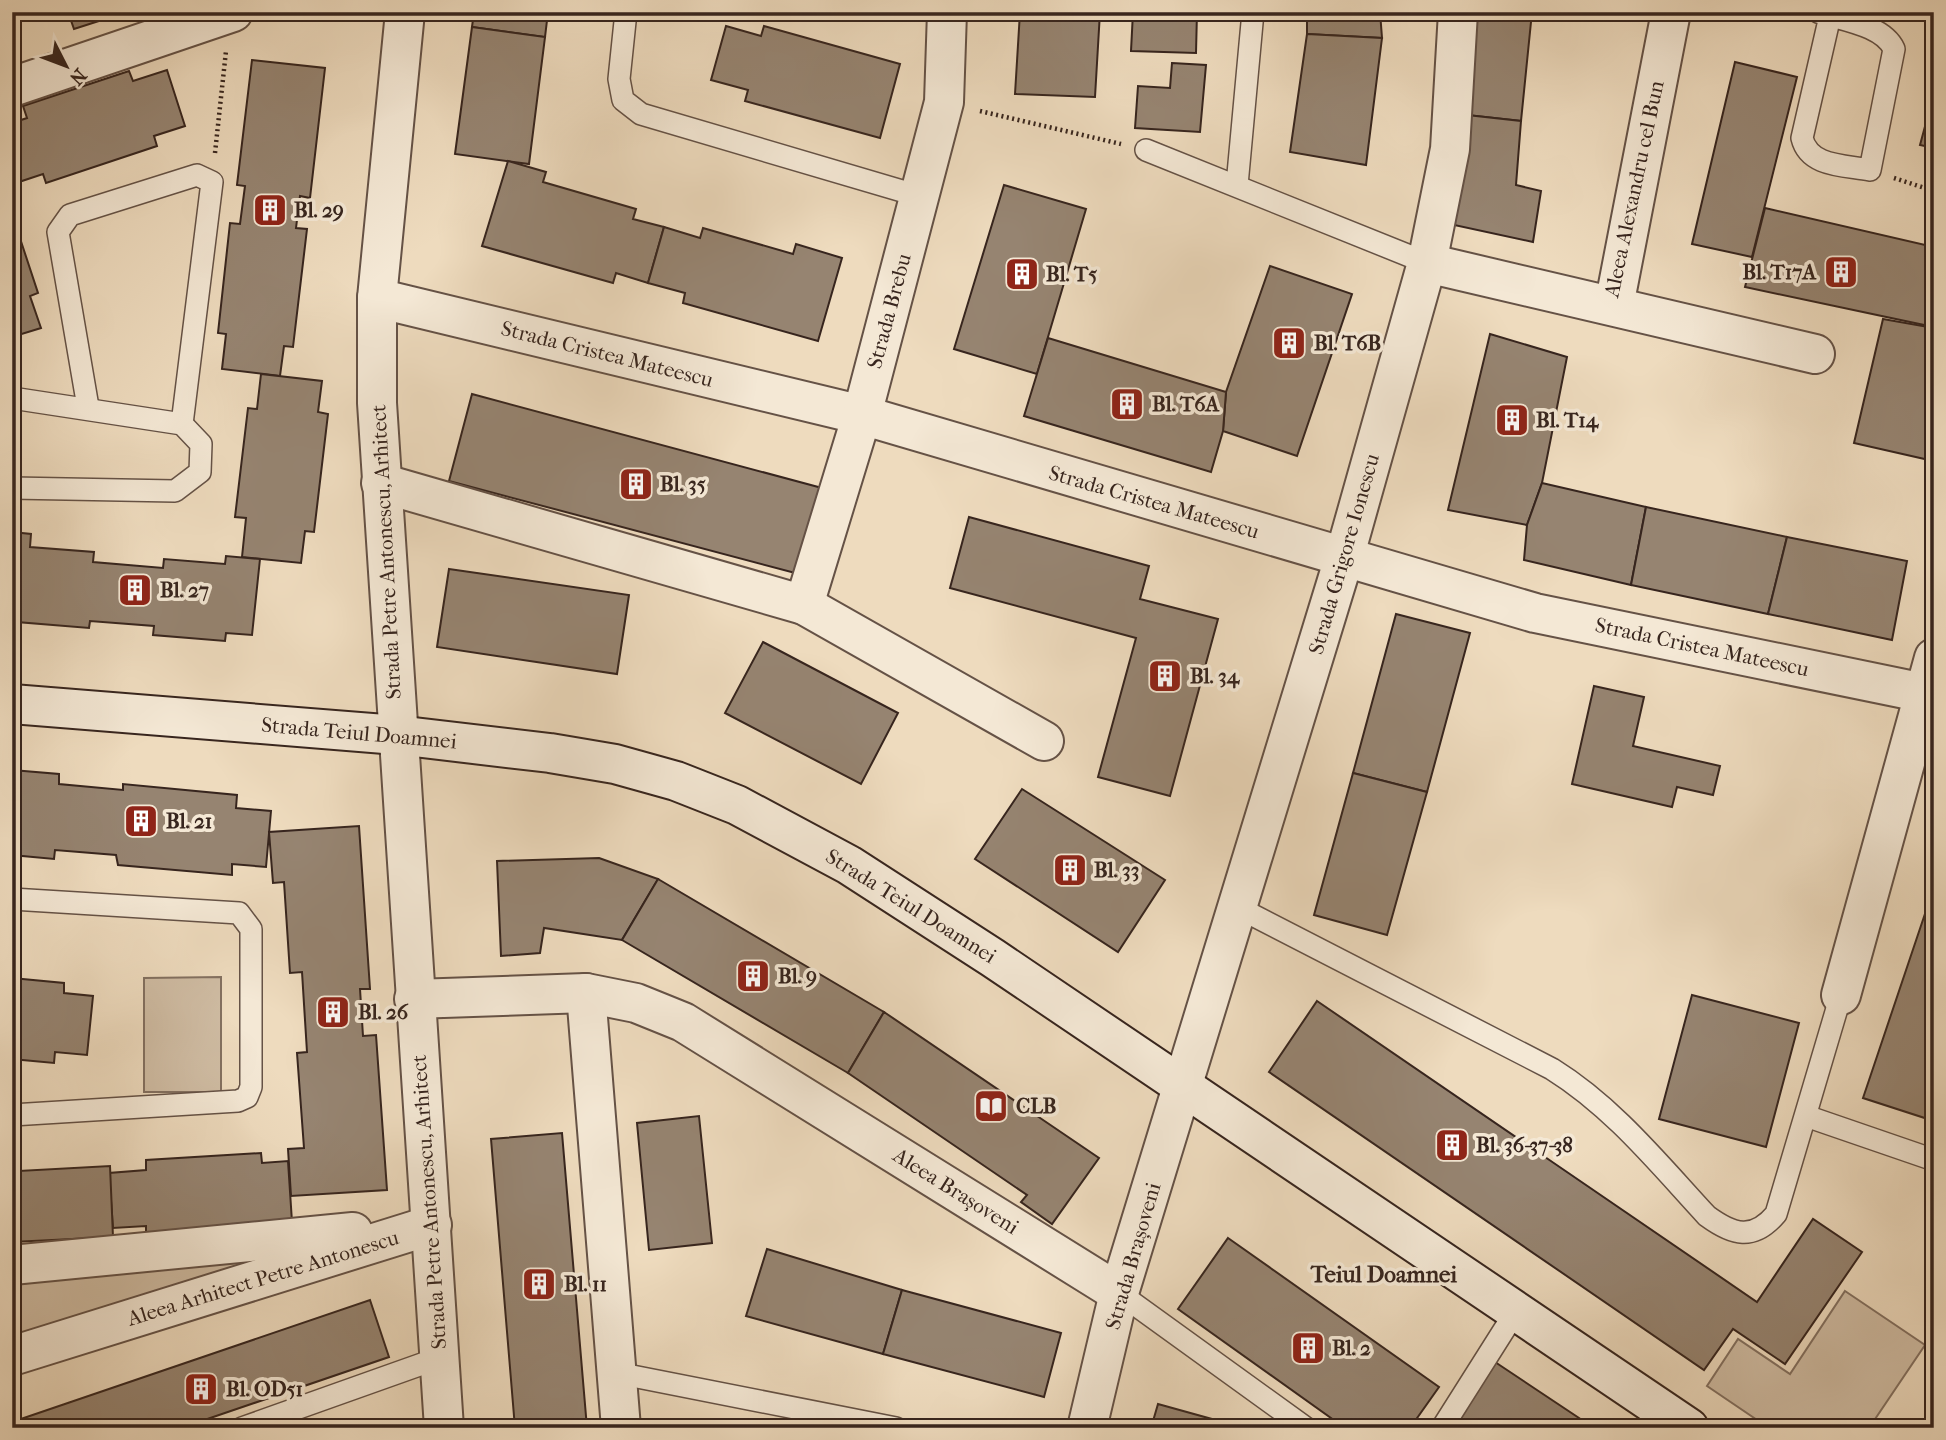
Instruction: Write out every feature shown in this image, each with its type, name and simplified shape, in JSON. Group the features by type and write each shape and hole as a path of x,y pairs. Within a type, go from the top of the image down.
{"street":[{"name":"Strada Petre Antonescu, Arhitect","path":"405,12 377,298 381,483 444,1428"},
{"name":"Strada Brebu","path":"804,605 862,415 944,102 947,12"},
{"name":"Strada Grigore Ionescu","path":"1185,1087 1344,558 1427,263 1450,149 1458,12"},
{"name":"Aleea Alexandru cel Bun","path":"1427,263 1614,306 1671,12"},
{"path":"12,87 232,13"},
{"name":"Strada Cristea Mateescu","path":"377,298 862,415 1535,613 1931,682"},
{"path":"1614,306 1815,354"},
{"path":"381,483 804,605 1044,741"},
{"path":"1841,995 1931,682"},
{"name":"Strada Teiul Doamnei","path":"12,704 397,735 615,764 676,780 737,805 849,865 1185,1087 1689,1428"},
{"path":"586,993 621,1428"},
{"name":"Aleea Brașoveni","path":"415,999 586,993 636,1003 684,1022 1119,1293"},
{"name":"Strada Brașoveni","path":"1087,1428 1119,1293 1185,1087"},
{"name":"Aleea Arhitect Petre Antonescu","path":"12,1265 432,1225"},
{"name":"Aleea Arhitect Petre Antonescu","path":"12,1356 432,1225"}],"lane":[{"path":"626,12 619,79 623,100 641,114 919,196"},
{"path":"1237,185 1253,12"},
{"path":"1824,14 1889,38 1894,49 1870,170 1813,159 1805,151 1802,138 1824,14"},
{"path":"1146,150 1427,263"},
{"path":"88,407 58,232 70,215 197,175 212,182 182,424"},
{"path":"12,398 88,407 182,424 201,444 200,472 175,491 12,488"},
{"path":"12,899 239,913 251,929 251,1087 247,1097 238,1101 12,1115"},
{"path":"1237,907 1532,1058 1580,1086 1605,1107 1707,1216 1725,1229 1749,1233 1765,1227 1776,1214 1841,995"},
{"path":"1806,1116 1934,1160"},
{"name":"Aleea Brașoveni","path":"1119,1293 1276,1417 1307,1428"},
{"path":"1442,1428 1516,1311"},
{"path":"242,1428 439,1358"},
{"path":"617,1373 896,1428"}],"path":[{"path":"212,182 232,13"},
{"path":"944,102 1146,150"},
{"path":"1870,170 1934,191"}],"shaded area":[{"path":"221,977 221,1092 144,1092 144,978"},
{"path":"332,1245 12,1341 12,1285"},
{"path":"1845,1291 1925,1345 1869,1428 1769,1428 1707,1386 1738,1339 1790,1374"}],"building":[{"path":"68,12 103,12 105,19 74,29"},
{"path":"474,12 548,12 545,37 472,27"},
{"path":"1020,12 1100,12 1095,97 1015,94"},
{"path":"1133,12 1197,12 1196,53 1131,51"},
{"path":"1307,12 1380,12 1382,38 1307,34"},
{"path":"1478,12 1532,12 1521,121 1467,115"},
{"path":"726,26 761,36 764,26 900,64 880,138 745,101 748,90 711,80"},
{"path":"472,27 545,37 529,164 455,154"},
{"path":"1307,34 1382,38 1366,165 1290,152"},
{"name":"Bl. 29","path":"252,60 325,68 310,198 300,196 296,228 307,229 293,347 284,346 280,376 222,369 226,334 218,333 230,223 240,224 245,186 237,185"},
{"path":"1735,62 1797,77 1752,257 1692,244"},
{"path":"1172,63 1206,65 1200,132 1135,128 1138,86 1170,88"},
{"path":"167,70 185,126 154,136 157,146 46,183 43,174 13,184 18,198 12,200 12,123 27,118 23,106 129,71 133,81"},
{"path":"1934,93 1934,148 1920,145"},
{"path":"1467,115 1521,121 1516,185 1541,191 1533,242 1445,223"},
{"path":"508,161 546,172 543,182 636,209 633,219 664,227 648,283 616,273 613,283 482,246"},
{"name":"Bl. T5","path":"1004,185 1086,209 1037,374 954,349"},
{"name":"Bl. T17A","path":"1765,208 1934,247 1934,307 1929,326 1745,287"},
{"path":"12,214 38,293 30,296 41,328 12,337"},
{"path":"664,227 700,238 703,228 793,254 796,244 842,258 818,341 683,303 685,293 648,283"},
{"name":"Bl. T6B","path":"1270,266 1352,294 1297,456 1223,431 1226,392"},
{"path":"1883,319 1934,328 1934,440 1929,460 1854,443"},
{"name":"Bl. T14","path":"1490,334 1567,357 1542,483 1527,525 1448,510"},
{"name":"Bl. T6A","path":"1048,338 1226,392 1223,431 1211,472 1024,416"},
{"path":"261,374 322,381 318,412 328,414 314,532 305,531 301,563 242,557 246,518 235,517 248,408 257,409"},
{"name":"Bl. 35","path":"472,394 822,488 799,574 449,481"},
{"path":"1542,483 1646,507 1631,585 1524,560 1527,525"},
{"path":"1646,507 1787,537 1768,614 1631,585"},
{"name":"Bl. 34","path":"969,517 1149,566 1140,599 1218,619 1170,796 1098,777 1136,638 950,588"},
{"name":"Bl. 27","path":"12,532 31,534 30,547 94,552 93,562 163,568 164,559 225,564 226,556 260,559 252,635 226,633 225,641 153,635 154,626 90,621 89,628 17,622 18,612 12,612"},
{"path":"1787,537 1907,561 1892,640 1768,614"},
{"path":"449,569 629,595 617,674 437,647"},
{"path":"1396,614 1470,633 1427,792 1353,773"},
{"path":"763,642 898,713 861,784 725,713"},
{"path":"1594,686 1644,697 1633,746 1720,766 1713,795 1677,787 1672,807 1572,784"},
{"name":"Bl. 21","path":"12,770 59,774 59,784 123,790 123,784 237,795 236,808 271,811 266,867 232,864 232,875 118,865 116,855 55,850 54,859 12,855"},
{"path":"1353,773 1427,792 1387,935 1314,915"},
{"name":"Bl. 33","path":"1022,789 1165,880 1118,952 975,859"},
{"name":"Bl. 26","path":"359,826 370,989 360,989 363,1036 376,1035 387,1190 291,1196 288,1149 304,1148 297,1053 307,1052 302,972 290,973 284,882 273,883 269,832"},
{"path":"599,858 658,879 622,940 544,928 540,953 501,956 497,861"},
{"name":"Bl. 9","path":"658,879 884,1012 848,1073 622,940"},
{"path":"1934,887 1934,1121 1863,1098"},
{"path":"12,978 64,983 64,993 93,996 87,1055 55,1052 54,1063 12,1059"},
{"path":"1692,995 1799,1023 1766,1147 1659,1119"},
{"name":"Bl. 36-37-38","path":"1317,1001 1757,1302 1813,1219 1862,1252 1785,1364 1733,1329 1704,1370 1269,1072"},
{"path":"884,1012 1099,1158 1052,1224 1021,1202 1027,1195 848,1073"},
{"path":"699,1116 712,1243 649,1250 637,1123"},
{"name":"Bl. 11","path":"562,1133 587,1428 515,1428 491,1139"},
{"path":"261,1153 262,1163 288,1161 292,1222 146,1238 146,1226 113,1228 109,1173 146,1170 146,1160"},
{"path":"12,1162 18,1162 19,1171 110,1166 113,1237 12,1242"},
{"name":"Bl. 2","path":"1228,1238 1439,1387 1410,1428 1345,1428 1178,1309"},
{"path":"767,1249 902,1290 883,1354 746,1316"},
{"path":"902,1290 1061,1333 1044,1397 883,1354"},
{"name":"Bl. OD51","path":"370,1300 389,1357 181,1428 12,1428 12,1422"},
{"path":"1492,1360 1588,1424 1588,1428 1467,1428 1453,1418"},
{"path":"1158,1404 1230,1424 1229,1428 1151,1428"}],"place":[{"name":"Bl. 29","path":"270,210"},
{"name":"Bl. T17A","path":"1841,272"},
{"name":"Bl. T5","path":"1022,274"},
{"name":"Bl. T6B","path":"1289,343"},
{"name":"Bl. T6A","path":"1127,404"},
{"name":"Bl. T14","path":"1512,420"},
{"name":"Bl. 35","path":"636,484"},
{"name":"Bl. 27","path":"135,590"},
{"name":"Bl. 34","path":"1165,676"},
{"name":"Bl. 21","path":"141,821"},
{"name":"Bl. 33","path":"1070,870"},
{"name":"Bl. 9","path":"753,976"},
{"name":"Bl. 26","path":"333,1012"},
{"name":"CLB","path":"991,1106"},
{"name":"Bl. 36-37-38","path":"1452,1145"},
{"name":"Bl. 11","path":"539,1284"},
{"name":"Bl. 2","path":"1308,1348"},
{"name":"Bl. OD51","path":"201,1389"}],"district":[{"name":"Teiul Doamnei","path":"1384,1274"}]}
